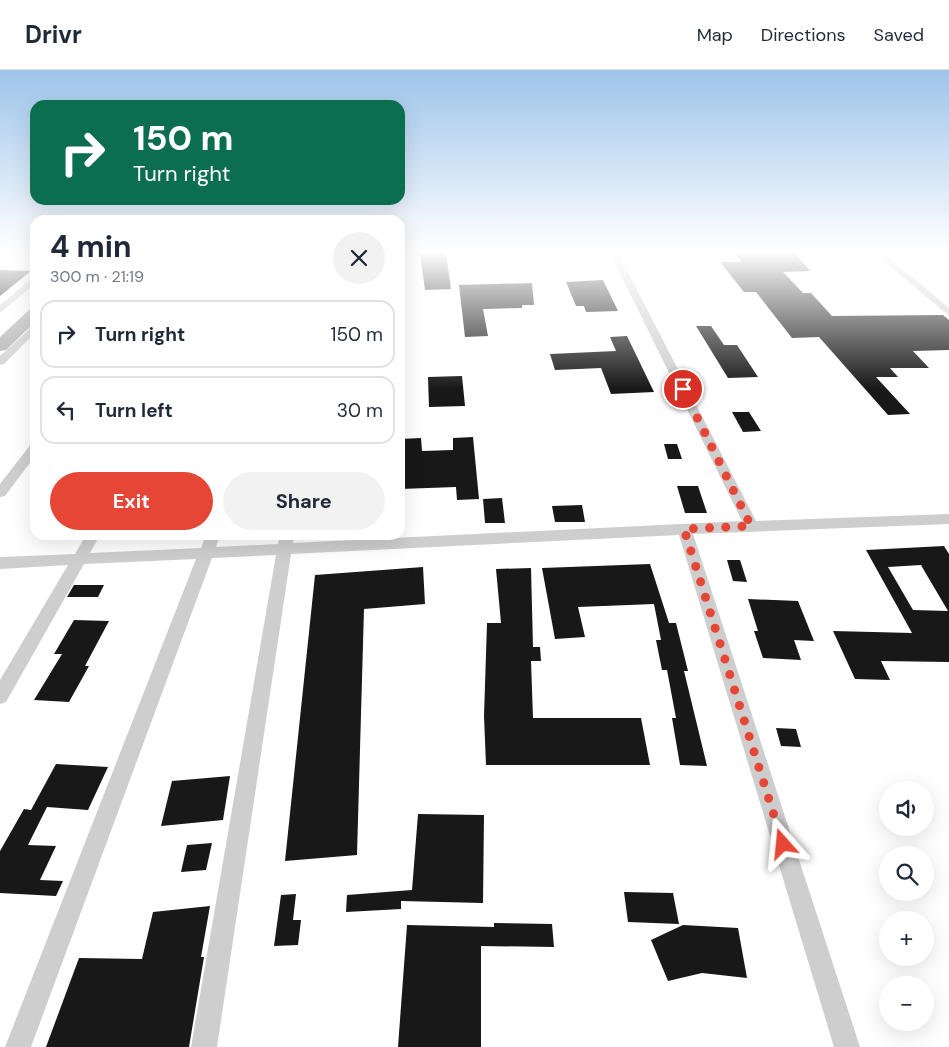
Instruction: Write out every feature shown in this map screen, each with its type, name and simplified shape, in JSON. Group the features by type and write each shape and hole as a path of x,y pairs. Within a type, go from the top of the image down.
{"main road":[{"path":"0,327 30,299"},
{"path":"0,346 30,318"}],"street":[{"path":"0,310 13,299"},
{"path":"637,299 751,526"},
{"path":"932,299 949,313"},
{"path":"0,362 30,332"},
{"path":"0,493 30,454"},
{"path":"405,538 949,519"},
{"path":"684,529 847,1047"},
{"path":"0,696 90,540"},
{"path":"0,564 78,560 210,544 347,540"},
{"path":"204,1047 286,542"},
{"path":"18,1047 210,544"}],"building":[{"path":"461,299 533,299 534,305 522,305 522,308 483,309 488,336 465,337"},
{"path":"573,299 612,299 618,311 586,312 584,306 576,306"},
{"path":"761,299 816,299 832,316 943,315 949,320 949,350 913,351 929,368 890,368 898,377 876,377 910,414 888,415 819,337 792,338"},
{"path":"696,326 711,326 724,345 737,345 758,377 728,378"},
{"path":"627,336 654,392 611,394 601,368 555,370 550,354 616,351 610,337"},
{"path":"462,376 465,406 429,407 428,377"},
{"path":"732,412 749,412 761,431 743,432"},
{"path":"473,437 479,499 457,500 456,487 405,489 405,439 421,438 422,451 453,450 453,438"},
{"path":"664,444 677,444 682,459 668,459"},
{"path":"677,486 698,486 707,513 685,513"},
{"path":"502,498 505,523 485,523 483,499"},
{"path":"582,505 585,522 555,522 552,506"},
{"path":"944,546 949,554 949,662 881,661 890,680 855,679 833,631 912,633 866,550","holes":["921,565 948,611 913,610 888,567"]},
{"path":"727,560 740,560 747,582 733,581"},
{"path":"650,564 669,623 676,623 688,671 684,671 707,766 680,765 672,718 676,718 667,670 662,670 656,640 661,640 654,604 578,607 585,637 555,639 542,568"},
{"path":"423,567 425,604 364,609 357,855 285,861 315,575"},
{"path":"531,568 533,647 540,647 541,661 531,661 533,718 641,718 650,765 486,765 484,716 487,623 501,623 496,569"},
{"path":"74,585 104,585 98,597 67,597"},
{"path":"748,599 798,601 814,641 794,640 801,660 763,658 754,631 758,631"},
{"path":"74,620 109,621 85,666 89,666 69,702 34,700 62,654 54,654"},
{"path":"776,728 796,729 801,747 781,746"},
{"path":"56,764 108,767 88,810 47,807 28,845 56,846 40,880 63,881 56,896 0,893 0,851 24,809 31,810"},
{"path":"230,776 223,820 161,826 172,781"},
{"path":"418,814 484,815 483,903 401,901 401,909 346,912 347,895 412,890"},
{"path":"212,843 206,870 181,872 187,845"},
{"path":"624,892 673,893 679,924 628,922"},
{"path":"296,894 293,920 301,920 298,945 274,946 281,895"},
{"path":"210,906 201,957 204,957 189,1047 46,1047 79,958 142,959 153,912"},
{"path":"494,923 552,924 554,947 481,946 481,1047 398,1047 407,925 494,927"},
{"path":"683,925 738,928 747,978 702,973 668,981 651,940"}],"route":[{"path":"683,389 751,526 684,529 783,844"}]}
